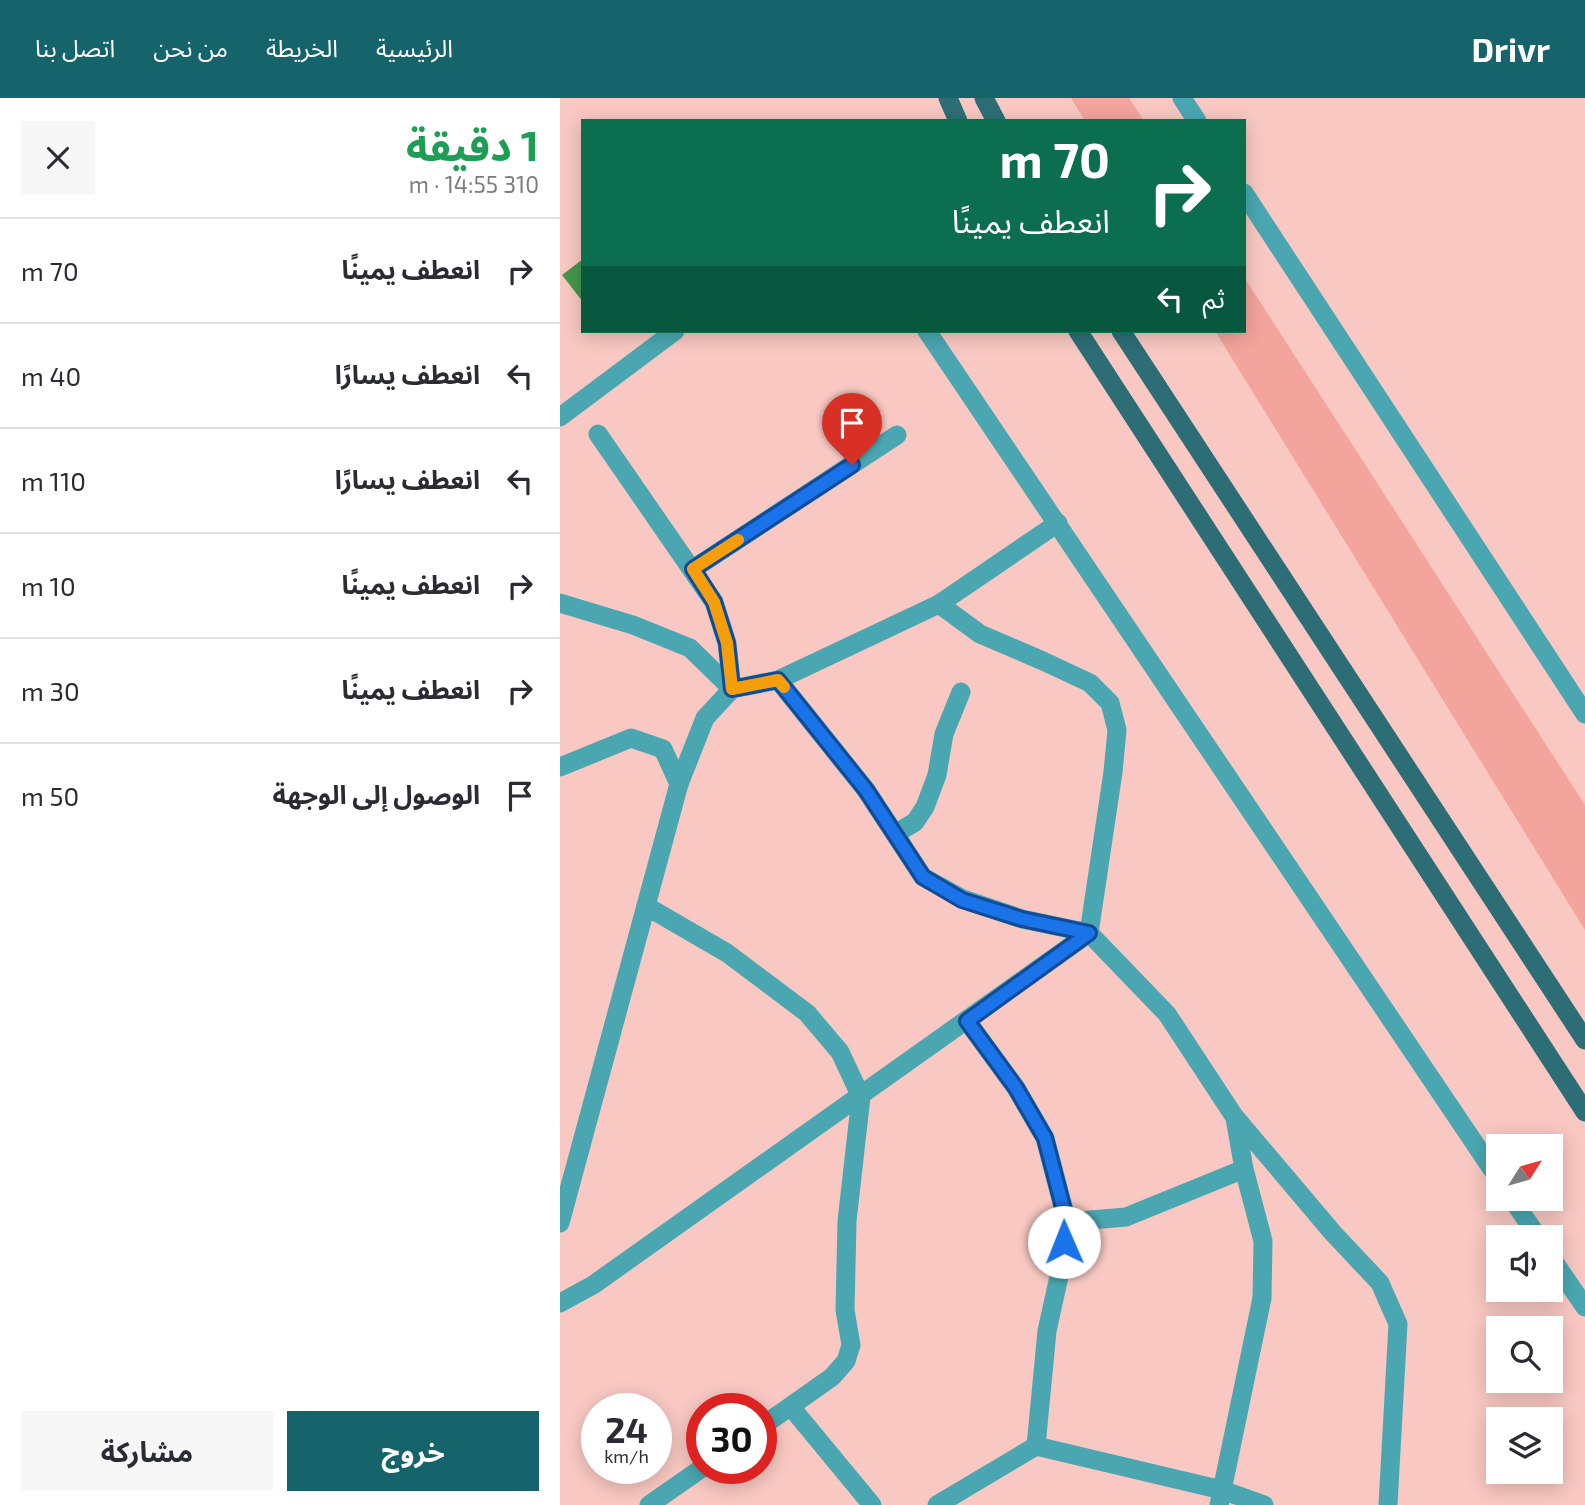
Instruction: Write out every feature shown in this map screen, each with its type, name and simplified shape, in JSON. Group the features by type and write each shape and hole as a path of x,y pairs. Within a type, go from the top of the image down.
{"main road":[{"path":"948,98 957,119"},
{"path":"984,98 995,119"},
{"path":"1079,333 1585,1112"},
{"path":"1122,333 1585,1040"}],"street":[{"path":"1182,98 1196,119"},
{"path":"1246,196 1585,714"},
{"path":"560,417 672,333"},
{"path":"928,333 1486,1160"},
{"path":"598,434 714,602 727,643 732,689"},
{"path":"693,569 897,435"},
{"path":"560,1223 679,784 705,718 732,689 778,680 939,604 1058,523"},
{"path":"560,603 633,625 690,648 732,689"},
{"path":"560,1303 593,1285 1089,933 1117,730 1110,703 1090,684 980,634 939,604"},
{"path":"778,680 866,790 923,877 962,900 1022,919 1089,933 1167,1014 1234,1116 1333,1233 1380,1283 1398,1324 1388,1505"},
{"path":"895,834 915,822 925,807 937,775 944,734 961,692"},
{"path":"560,767 631,738 663,749 679,784"},
{"path":"646,906 727,953 807,1013 840,1052 860,1097 848,1221 845,1310 851,1345 846,1362 832,1377 777,1416"},
{"path":"967,1021 1016,1088 1045,1138 1067,1222 1047,1331 1036,1446"},
{"path":"1221,1498 1262,1298 1263,1241 1234,1116"},
{"path":"1067,1222 1126,1217 1244,1168"},
{"path":"1563,1275 1585,1307"},
{"path":"791,1407 872,1505"},
{"path":"937,1505 1036,1446 1221,1498 1264,1505"},
{"path":"649,1505 686,1479"}],"shaded area":[{"path":"1071,98 1129,98 1143,119 1084,119"},
{"path":"581,261 581,299 562,275"},
{"path":"1246,280 1585,805 1585,930 1216,333 1246,333"}],"slow traffic":[{"path":"738,540 693,569 714,602 727,643 732,689 778,680 784,687"}],"route":[{"path":"852,465 693,569 714,602 727,643 732,689 778,680 866,790 923,877 962,900 1022,919 1089,933 967,1021 1016,1088 1045,1138 1067,1222 1064,1242"}]}
